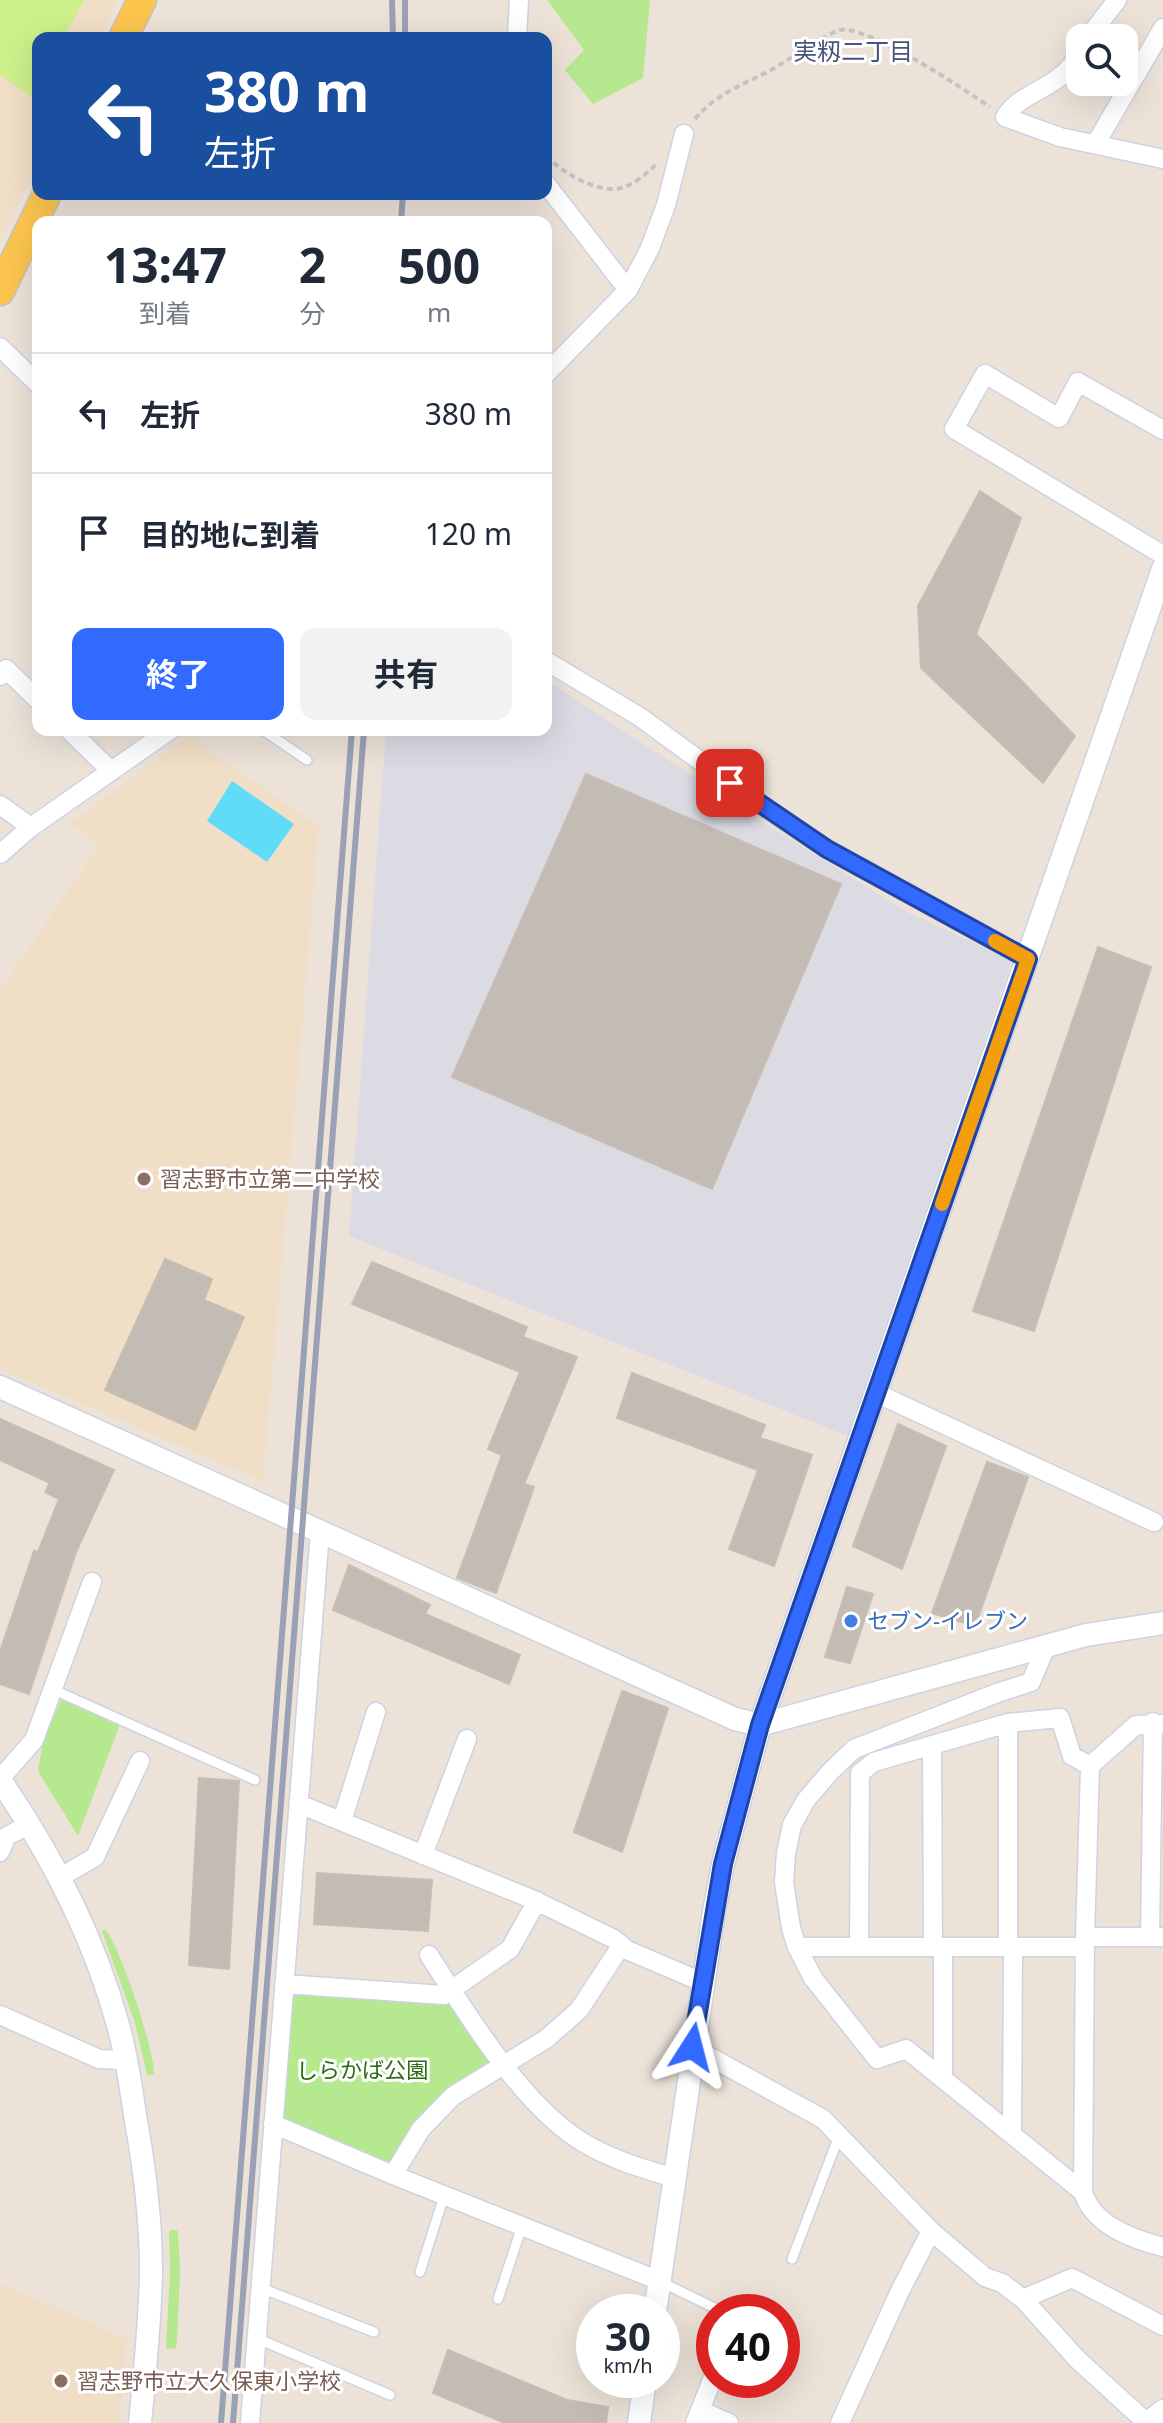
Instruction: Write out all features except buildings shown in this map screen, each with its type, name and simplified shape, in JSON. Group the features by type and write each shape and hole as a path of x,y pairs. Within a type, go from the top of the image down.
{"main road":[{"path":"126,32 142,0"},
{"path":"0,291 32,240"}],"street":[{"path":"517,32 519,0"},
{"path":"1099,24 1117,0"},
{"path":"1096,143 1163,28"},
{"path":"1066,72 1058,81 1013,104 1005,117 1060,137 1163,159"},
{"path":"552,368 628,290 650,248 666,205 684,134"},
{"path":"552,192 628,290"},
{"path":"0,347 32,378"},
{"path":"1163,430 1078,382 1059,418 985,374 954,429 1163,555"},
{"path":"658,2294 692,2047 723,1864 760,1725 1163,569"},
{"path":"552,665 640,717 752,799 827,849 1028,959"},
{"path":"2,669 32,695"},
{"path":"75,736 111,771"},
{"path":"0,854 31,827 161,736"},
{"path":"0,805 31,827"},
{"path":"0,1387 735,1719 760,1725 1086,1635 1163,1623"},
{"path":"876,1393 1154,1522"},
{"path":"250,2423 320,1532"},
{"path":"92,1582 34,1740 0,1780 30,1824 59,1878 105,1982 126,2060 145,2171 149,2215 151,2272 140,2423"},
{"path":"1046,1646 1031,1682 854,1749 806,1800 792,1825 784,1882 791,1928 813,1978 877,2059 906,2049 1083,2192"},
{"path":"342,1821 376,1712"},
{"path":"859,1947 860,1773 874,1762 1008,1723 1060,1718 1072,1756 1090,1766"},
{"path":"1008,1723 1012,2132"},
{"path":"797,1947 1010,1947 1085,1942 1156,1937 1158,1723 1136,1725 1090,1766 1085,1942 1083,2192 1087,2206 1112,2229 1163,2247"},
{"path":"423,1855 467,1739"},
{"path":"932,1746 943,2078"},
{"path":"59,1878 95,1857 140,1761"},
{"path":"299,1804 537,1901 614,1939 621,1946 702,1982"},
{"path":"0,1852 7,1836 30,1824"},
{"path":"284,1984 444,1995 453,1992 510,1949 537,1901"},
{"path":"393,2175 421,2129 453,2096 546,2039 579,2010 621,1946"},
{"path":"429,1955 504,2065 550,2115 582,2142 628,2165 675,2178"},
{"path":"0,2015 99,2059 126,2060"},
{"path":"692,2047 823,2119 931,2231 985,2277 1002,2283 1023,2299 1077,2359 1147,2423 1163,2411"},
{"path":"273,2124 444,2196 660,2281"},
{"path":"840,2423 931,2231"},
{"path":"1023,2299 1072,2278 1163,2326"},
{"path":"639,2423 642,2398"},
{"path":"705,2398 697,2417 729,2423"}],"lane":[{"path":"272,736 307,760"},
{"path":"54,1690 255,1780"},
{"path":"792,2259 839,2136"},
{"path":"420,2272 444,2196"},
{"path":"498,2299 522,2226"},
{"path":"660,2281 696,2299"},
{"path":"261,2288 374,2332"},
{"path":"256,2338 390,2395"}],"path":[{"path":"552,162 584,183 619,189 648,173 707,104 839,30 857,30 941,74 1005,117"}],"shaded area":[{"path":"0,0 117,0 102,32 32,32 32,176 0,242"},
{"path":"552,684 907,912 1012,961 848,1436 349,1236 386,736 552,736"},
{"name":"習志野市立第二中学校","path":"188,736 319,827 263,1481 0,1369 0,989 100,845 70,824"},
{"name":"習志野市立大久保東小学校","path":"0,2283 127,2339 119,2423 0,2423"}],"green space":[{"path":"0,0 84,0 66,32 32,32 31,96 0,75"},
{"path":"547,0 650,0 643,78 593,104 565,70 584,50"},
{"path":"61,1700 120,1724 78,1836 38,1771 43,1742"},
{"path":"105,1929 136,1999 154,2075 147,2074 135,2023 102,1931"},
{"name":"しらかば公園","path":"293,1988 452,1997 499,2063 422,2120 393,2171 278,2120"},
{"path":"169,2232 178,2232 180,2272 176,2348 166,2349"}],"water":[{"path":"232,781 294,824 267,862 207,821"}],"railway":[{"path":"392,0 393,32"},
{"path":"405,0 405,32"},
{"path":"401,216 403,200"},
{"path":"221,2423 352,736"},
{"path":"233,2423 364,736"}],"slow traffic":[{"path":"942,1204 1028,959 995,941"}],"place":[{"name":"習志野市立第二中学校","path":"144,1179"},
{"name":"セブン-イレブン","path":"851,1621"},
{"name":"習志野市立大久保東小学校","path":"61,2381"}],"district":[{"name":"実籾二丁目","path":"853,52"}],"route":[{"path":"692,2047 723,1864 760,1725 1028,959 827,849 730,783"}]}
